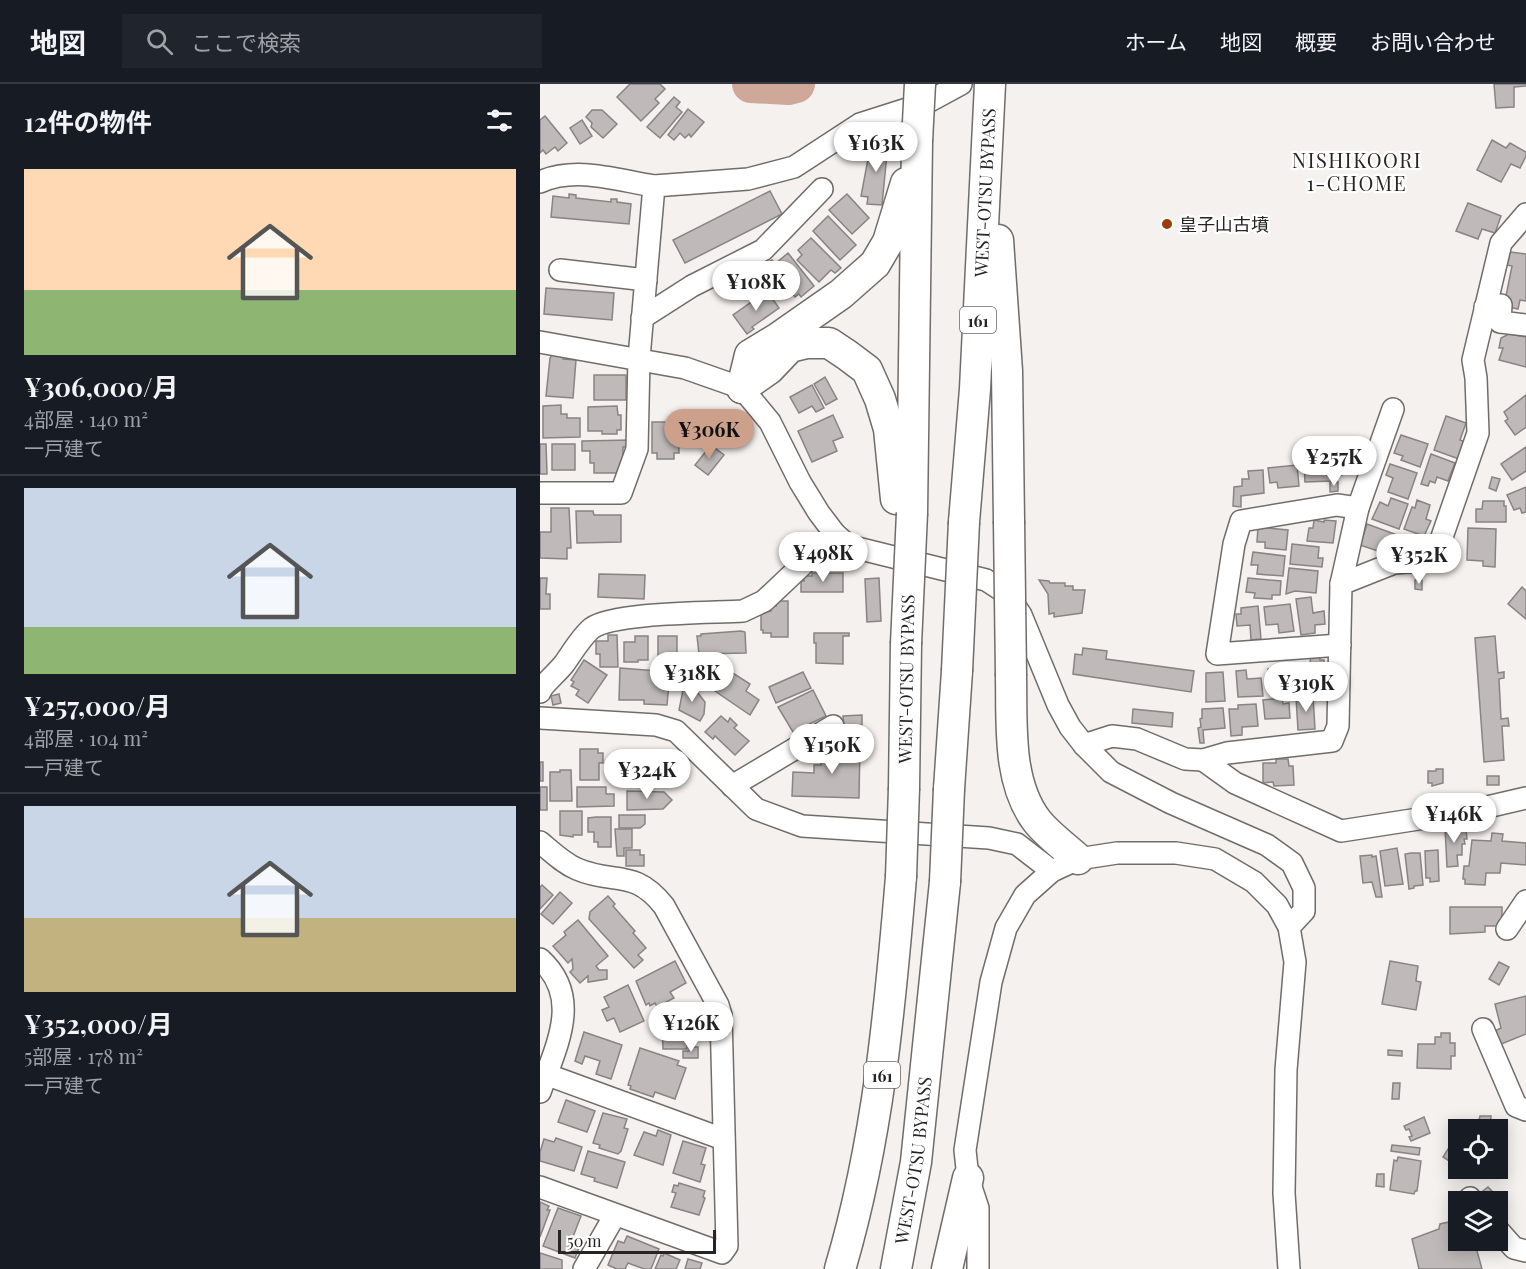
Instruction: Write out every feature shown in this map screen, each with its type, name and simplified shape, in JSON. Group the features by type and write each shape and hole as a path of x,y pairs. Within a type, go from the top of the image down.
{"highway":[{"name":"WEST-OTSU BYPASS","path":"840,1269 855,1218 879,1095 891,1004 901,877 906,709 904,514 920,84"},
{"name":"WEST-OTSU BYPASS","path":"896,1269 916,1162 945,882 964,522 975,389 990,84"},
{"path":"989,117 1007,371 1013,755 1019,786 1065,865"},
{"path":"742,388 750,355 841,294 875,264 888,242 899,211 917,141"},
{"path":"742,388 769,369 790,347 807,343 829,343 867,370 880,399 889,429 904,514"},
{"path":"947,1269 968,1178"}],"street":[{"path":"540,182 554,176 581,174 654,186 748,180 794,166 860,124 926,103 961,84"},
{"path":"540,493 621,493 637,449 639,358 654,186"},
{"path":"642,318 692,286 763,250 822,189"},
{"path":"1341,584 1394,563 1434,560 1478,433 1473,360 1501,243 1526,214"},
{"path":"560,270 646,280"},
{"path":"1485,307 1501,305 1500,322 1526,325"},
{"path":"540,342 685,368 742,388 770,422 800,482 819,513 835,534 849,546 986,580 1006,593 1021,615 1058,705 1070,728 1111,772 1172,803 1267,845 1292,863 1304,888 1304,911 1289,927"},
{"path":"1084,745 1112,736 1137,739 1185,759 1203,760 1227,753 1332,741 1338,726 1341,584 1358,508 1393,410"},
{"path":"1340,645 1216,654 1234,544 1241,521 1337,505 1358,508"},
{"path":"540,692 541,687 555,676 591,629 606,621 632,617 743,611 752,608 764,601 835,534"},
{"path":"540,718 656,725 676,731 756,809 802,826 989,838 1017,844 1065,865"},
{"path":"732,786 833,726"},
{"path":"1203,760 1235,783 1341,831 1470,811 1526,798"},
{"path":"540,842 564,862 579,870 598,876 634,881 656,896 664,906 713,995 721,1016 727,1246 722,1253 540,1187"},
{"path":"978,1269 978,1208 968,1178 965,1150 991,982 1006,928 1024,895 1065,865 1117,853 1176,853 1215,859 1254,882 1277,905 1289,927 1295,962 1288,1040 1284,1193 1289,1269"},
{"path":"1507,929 1526,901"},
{"path":"540,959 552,970 563,997 561,1030 542,1080 723,1139"},
{"path":"1483,1029 1516,1106 1526,1110"},
{"path":"584,1269 615,1215"},
{"path":"1508,1241 1514,1248 1526,1251"}],"building":[{"path":"630,84 660,84 665,89 655,99 659,103 641,121 617,97"},
{"path":"1494,84 1526,84 1526,86 1514,87 1514,107 1496,108"},
{"path":"674,97 680,102 676,107 682,112 660,138 647,127"},
{"path":"688,109 704,122 691,137 689,134 685,138 680,133 674,140 668,135"},
{"path":"592,110 602,110 617,124 603,138 591,127 592,123 586,117"},
{"path":"545,116 567,143 558,151 555,147 546,154 543,150 540,153 540,120"},
{"path":"582,120 592,136 580,144 570,128"},
{"path":"1492,140 1506,148 1510,143 1526,152 1520,168 1511,164 1501,182 1477,170"},
{"path":"872,141 888,143 882,205 867,204 868,197 861,196 868,159 871,159 871,154 868,153 869,144 871,145"},
{"path":"770,191 782,214 685,263 673,240"},
{"path":"569,194 576,195 576,198 611,202 611,199 617,199 617,202 631,204 629,224 551,217 553,196 569,198"},
{"path":"847,194 869,218 852,234 829,210"},
{"path":"1468,203 1501,216 1495,233 1482,229 1478,239 1456,231"},
{"path":"828,216 856,245 840,260 813,231"},
{"path":"811,238 841,268 835,273 831,270 819,282 797,260 802,255 798,250"},
{"path":"1510,252 1526,254 1526,301 1520,300 1518,309 1504,306 1512,266 1507,265"},
{"path":"788,253 814,286 801,297 799,294 795,297 767,263 772,260 775,264"},
{"path":"757,264 765,278 739,292 731,278"},
{"path":"546,288 614,293 612,320 544,314"},
{"path":"767,291 779,308 752,327 754,329 747,334 733,315"},
{"path":"1509,334 1526,337 1526,367 1499,360 1503,348 1499,348 1501,338"},
{"path":"552,355 576,360 573,398 546,396"},
{"path":"594,375 626,375 626,400 594,400"},
{"path":"825,377 837,399 826,405 814,384"},
{"path":"812,385 824,408 816,412 812,406 799,413 790,397"},
{"path":"1526,395 1526,427 1515,435 1505,421 1508,419 1504,412"},
{"path":"561,405 561,414 567,414 567,418 580,418 580,437 543,438 543,406"},
{"path":"617,406 618,415 621,415 621,430 617,430 617,434 588,431 588,407"},
{"path":"833,415 843,437 833,441 837,451 812,462 798,431"},
{"path":"1446,416 1466,423 1460,440 1465,442 1459,459 1434,450"},
{"path":"652,422 679,422 679,453 674,453 674,459 657,459 657,453 652,453"},
{"path":"1401,435 1428,444 1420,467 1401,460 1403,456 1394,453"},
{"path":"1349,438 1365,444 1359,461 1349,459 1342,475 1323,457 1328,453 1325,450 1328,447 1331,450 1341,440 1348,443"},
{"path":"630,440 627,447 623,447 623,463 620,463 620,473 594,473 594,463 590,463 590,451 582,451 582,441"},
{"path":"540,444 546,444 547,474 540,474"},
{"path":"552,444 575,444 575,470 552,470"},
{"path":"711,445 724,455 708,475 695,465"},
{"path":"1526,447 1526,471 1512,480 1501,464"},
{"path":"1431,454 1455,463 1448,481 1437,477 1435,483 1430,481 1428,486 1421,484"},
{"path":"1322,463 1322,470 1327,469 1327,475 1330,475 1331,481 1305,482 1304,464"},
{"path":"1390,464 1417,473 1408,499 1388,492 1393,478 1386,475"},
{"path":"1297,465 1299,486 1278,488 1277,482 1270,483 1268,468"},
{"path":"1263,470 1264,493 1241,496 1241,507 1233,506 1234,487 1242,486 1242,479 1249,479 1248,471"},
{"path":"1492,477 1500,479 1496,491 1489,488"},
{"path":"1330,482 1338,482 1338,491 1330,492"},
{"path":"1526,487 1526,512 1522,513 1520,508 1514,510 1507,495"},
{"path":"1391,498 1408,504 1399,529 1372,519 1380,502 1388,506"},
{"path":"1417,500 1430,505 1426,519 1431,521 1424,536 1404,529"},
{"path":"1483,501 1504,501 1506,522 1476,522 1476,509 1482,509"},
{"path":"551,508 569,508 571,548 567,548 567,559 540,558 540,532 551,532"},
{"path":"576,511 593,511 594,515 621,515 621,542 577,543"},
{"path":"1314,520 1336,521 1333,543 1307,541 1309,528 1313,528"},
{"path":"1367,524 1397,535 1393,545 1385,542 1381,552 1360,545"},
{"path":"1258,527 1288,530 1286,550 1265,548 1265,542 1257,542"},
{"path":"1468,528 1496,529 1495,567 1483,566 1483,561 1467,560"},
{"path":"1292,544 1319,547 1318,558 1323,558 1322,567 1290,564"},
{"path":"1253,552 1285,556 1283,576 1257,574 1258,565 1251,565"},
{"path":"1289,568 1318,571 1316,593 1295,591 1286,594"},
{"path":"812,573 843,573 843,592 801,592 801,581 804,581 804,576 812,576"},
{"path":"599,574 645,575 644,599 598,597"},
{"path":"540,578 547,578 546,594 550,594 550,609 540,609"},
{"path":"879,578 881,621 867,622 865,579"},
{"path":"1248,578 1281,581 1280,595 1272,595 1272,599 1254,598 1255,593 1246,592"},
{"path":"1039,580 1065,583 1065,586 1073,586 1073,590 1085,590 1082,613 1054,617 1054,613 1049,614 1048,594"},
{"path":"1415,580 1422,580 1422,590 1415,589"},
{"path":"1522,587 1526,591 1526,619 1508,604"},
{"path":"1311,597 1313,613 1324,611 1325,624 1315,625 1315,633 1301,635 1296,599"},
{"path":"776,601 788,601 788,637 771,637 771,633 763,633 761,630 761,614 771,611 771,606 776,606"},
{"path":"1290,604 1294,631 1279,633 1278,624 1266,625 1264,607"},
{"path":"1258,606 1261,639 1251,640 1250,625 1237,626 1236,614 1241,614 1241,608"},
{"path":"745,632 746,653 699,654 697,636"},
{"path":"814,633 849,633 849,636 843,636 843,664 816,663"},
{"path":"608,635 617,635 618,667 600,667 600,654 596,654 596,641 608,641"},
{"path":"635,636 648,636 648,660 624,662 624,642 635,642"},
{"path":"658,636 677,636 677,663 658,664"},
{"path":"1495,636 1498,673 1504,672 1504,678 1499,679 1501,719 1508,718 1509,726 1502,726 1504,760 1484,762 1475,638"},
{"path":"1083,648 1107,651 1106,659 1194,671 1191,692 1073,674 1075,654 1082,655"},
{"path":"1310,656 1320,656 1320,660 1324,660 1324,689 1300,690 1299,674 1311,673"},
{"path":"584,660 607,675 588,703 576,695 579,690 571,686 574,682 571,680"},
{"path":"620,668 670,672 667,705 644,704 644,700 619,700"},
{"path":"1282,668 1282,673 1292,672 1294,693 1270,695 1268,669"},
{"path":"728,670 750,684 746,691 759,700 750,715 715,691"},
{"path":"1246,670 1247,679 1261,678 1263,696 1238,697 1236,671"},
{"path":"803,672 811,688 776,703 769,687"},
{"path":"1223,672 1225,701 1206,702 1206,673"},
{"path":"684,685 693,687 705,702 704,714 700,721 679,710"},
{"path":"813,690 826,716 793,732 778,707"},
{"path":"559,694 561,703 553,705 551,696"},
{"path":"1313,696 1315,729 1298,730 1296,697"},
{"path":"1282,698 1283,704 1289,703 1290,718 1265,719 1263,700"},
{"path":"1256,704 1258,726 1242,727 1242,735 1231,736 1229,709 1238,709 1238,705"},
{"path":"1223,708 1225,728 1203,730 1204,743 1200,743 1198,728 1201,727 1202,709"},
{"path":"1133,709 1173,713 1172,727 1132,723"},
{"path":"862,715 862,725 844,726 843,716"},
{"path":"721,716 728,722 730,718 737,725 734,728 749,741 735,755 715,736 713,739 705,732"},
{"path":"828,743 860,744 859,798 792,796 793,772 814,773 814,765 821,765 821,760 827,760"},
{"path":"580,749 598,749 598,753 603,753 603,763 599,763 599,780 580,780"},
{"path":"638,759 650,759 650,764 669,764 669,783 635,783 635,764 638,764"},
{"path":"1276,759 1288,759 1289,766 1293,766 1294,785 1274,786 1273,782 1263,783 1263,763 1276,763"},
{"path":"540,762 543,762 543,781 540,781"},
{"path":"1436,769 1443,769 1443,783 1432,786 1432,783 1428,783 1428,771 1436,771"},
{"path":"560,770 571,770 572,801 550,801 550,772 560,772"},
{"path":"1487,776 1499,776 1499,785 1487,785"},
{"path":"540,787 547,787 547,810 540,810"},
{"path":"577,787 606,787 606,794 614,794 614,806 577,807"},
{"path":"627,791 664,792 672,800 663,809 627,810"},
{"path":"560,811 582,811 582,835 573,835 573,837 560,835"},
{"path":"619,815 645,815 645,824 640,828 619,828"},
{"path":"611,817 611,847 598,847 598,842 594,842 594,832 588,832 588,818"},
{"path":"1464,826 1467,839 1464,839 1465,844 1462,844 1462,855 1457,855 1458,866 1447,867 1445,827"},
{"path":"615,829 632,829 632,848 624,848 624,856 617,856"},
{"path":"1492,833 1503,834 1502,841 1526,843 1526,865 1501,863 1500,873 1486,873 1485,885 1465,884 1464,866 1469,866 1472,840 1491,841"},
{"path":"1397,848 1403,884 1385,886 1380,851"},
{"path":"626,850 640,850 640,855 644,855 644,866 626,866"},
{"path":"1438,850 1439,881 1430,882 1430,878 1426,878 1425,851"},
{"path":"1420,853 1423,885 1409,889 1405,854"},
{"path":"1372,855 1372,857 1376,856 1382,897 1376,897 1372,882 1363,883 1360,856"},
{"path":"542,885 553,895 540,909 540,887"},
{"path":"560,892 572,903 553,924 541,914"},
{"path":"608,896 615,904 613,906 635,931 633,933 646,948 638,955 643,960 634,968 589,919 590,912"},
{"path":"1450,907 1502,907 1502,921 1499,921 1499,926 1485,926 1485,932 1450,934"},
{"path":"578,920 608,956 596,966 599,970 607,970 607,979 588,982 588,976 580,983 570,972 573,969 572,959 568,963 553,946"},
{"path":"675,961 686,983 670,992 674,998 657,1007 655,1003 650,1006 649,1003 646,1005 636,981"},
{"path":"1390,961 1418,966 1416,981 1421,982 1416,1010 1382,1004"},
{"path":"1499,962 1509,967 1499,985 1489,979"},
{"path":"628,985 644,1021 620,1032 614,1018 607,1021 602,1010 609,1007 604,997"},
{"path":"1526,996 1526,1034 1499,1045 1495,1031 1501,1028 1495,1004"},
{"path":"689,1003 697,1013 687,1021 687,1049 663,1049 662,1017 672,1016"},
{"path":"584,1032 622,1045 611,1079 596,1074 600,1061 585,1056 582,1064 575,1061"},
{"path":"1441,1033 1450,1033 1450,1043 1455,1043 1455,1056 1451,1056 1451,1069 1417,1068 1418,1044 1435,1044 1435,1037 1441,1037"},
{"path":"689,1047 698,1047 698,1058 683,1058 683,1051 689,1051"},
{"path":"640,1048 679,1061 677,1065 686,1068 675,1099 655,1092 653,1097 630,1089 631,1086 628,1085"},
{"path":"1388,1050 1402,1051 1402,1056 1388,1055"},
{"path":"1393,1083 1400,1083 1399,1099 1392,1099"},
{"path":"566,1100 595,1111 587,1132 558,1122"},
{"path":"603,1113 627,1119 624,1128 628,1129 618,1154 599,1148 600,1145 593,1143"},
{"path":"1480,1116 1491,1116 1491,1119 1479,1119"},
{"path":"1424,1117 1430,1133 1411,1141 1409,1137 1412,1136 1409,1129 1406,1130 1404,1126"},
{"path":"658,1130 671,1135 663,1165 634,1155 644,1132 656,1136"},
{"path":"556,1138 582,1147 574,1171 540,1161 544,1139 554,1142"},
{"path":"683,1141 706,1148 701,1164 705,1165 700,1182 673,1173"},
{"path":"1392,1145 1420,1148 1419,1155 1391,1151"},
{"path":"1448,1149 1448,1160 1443,1157"},
{"path":"588,1151 625,1162 617,1188 594,1181 595,1178 581,1174"},
{"path":"1398,1157 1421,1161 1417,1191 1414,1194 1390,1190 1394,1160 1397,1161"},
{"path":"1377,1174 1384,1174 1384,1187 1376,1186"},
{"path":"679,1183 705,1191 699,1215 671,1207 676,1193 672,1192 674,1185 678,1186"},
{"path":"540,1202 549,1206 547,1210 550,1210 540,1237"},
{"path":"558,1208 581,1216 571,1242 580,1245 575,1258 543,1246"},
{"path":"1448,1222 1448,1251 1477,1251 1482,1269 1419,1269 1412,1239 1439,1229 1440,1224"},
{"path":"627,1236 659,1249 651,1269 628,1263 625,1269 617,1269 608,1265 618,1241 624,1243"},
{"path":"540,1253 562,1260 562,1269 540,1269"},
{"path":"664,1253 680,1260 676,1269 655,1269"},
{"path":"688,1259 702,1263 700,1269 685,1269"}],"waterway":[{"path":"751,84 788,86 796,84"}],"place":[{"name":"皇子山古墳","path":"1167,224"}],"district":[{"name":"NISHIKOORI 1-CHOME","path":"1357,170"}]}
